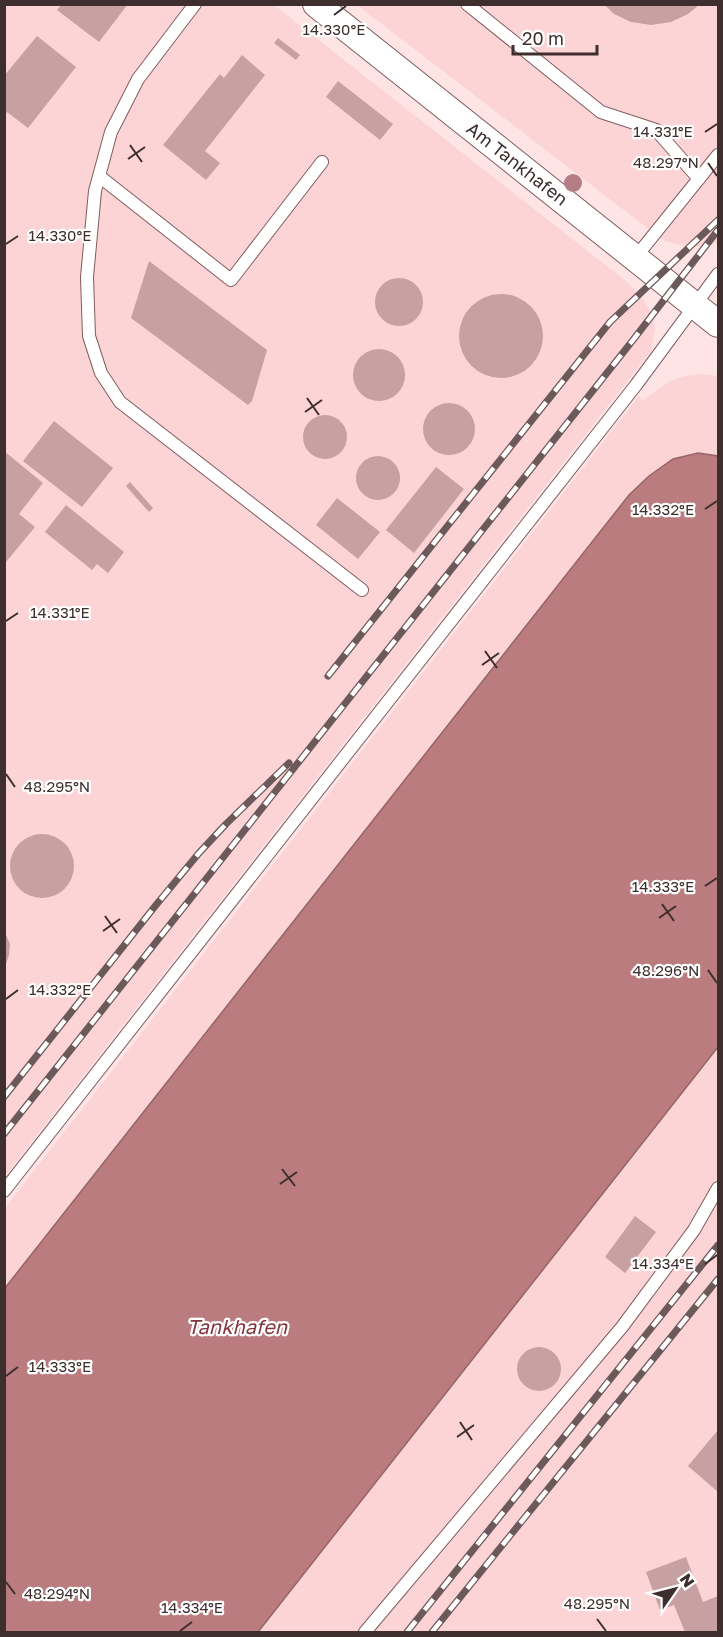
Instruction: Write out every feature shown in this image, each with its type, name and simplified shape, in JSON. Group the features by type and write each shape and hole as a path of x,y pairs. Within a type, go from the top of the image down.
{"street":[{"name":"Am Tankhafen","path":"316,4 718,324"}],"lane":[{"path":"195,4 138,79 111,132 95,191 87,277 89,336 101,373 120,402 362,590"},
{"path":"467,4 601,112 656,130 699,179"},
{"path":"635,258 718,155"},
{"path":"99,176 231,280 322,162"},
{"path":"4,1191 636,385 718,274"},
{"path":"365,1632 622,1328 694,1230 718,1188"}],"shaded area":[{"path":"5,5 274,5 627,282 641,296 650,311 655,329 651,351 5,1176"},
{"path":"357,5 718,5 718,242 708,246 686,247 663,240"},
{"path":"703,374 718,376 718,456 698,453 629,495 5,1288 5,1208 639,396 642,401 670,381"},
{"path":"718,1047 718,1632 258,1632"}],"water":[{"name":"Tankhafen","path":"698,453 718,456 718,1047 258,1632 5,1632 5,1288 629,495 649,476 673,459"}],"building":[{"path":"62,4 128,4 99,42 57,10"},
{"path":"604,4 700,4 688,14 671,22 651,25 631,22 614,14"},
{"path":"37,36 76,67 28,128 7,112 4,116 4,76"},
{"path":"278,38 300,55 296,60 274,43"},
{"path":"242,55 265,75 205,151 220,163 206,180 163,145 220,74 224,78"},
{"path":"338,81 393,124 380,140 326,97"},
{"path":"149,261 267,350 252,401 248,405 131,318"},
{"path":"394,278 404,278 416,285 423,297 423,307 416,319 404,326 394,326 379,315 375,307 375,297 386,282"},
{"path":"493,294 509,294 525,301 536,312 543,328 540,352 531,366 509,378 493,378 477,371 466,360 459,344 459,328 466,312 477,301"},
{"path":"374,349 384,349 398,356 405,375 398,394 384,401 374,401 364,397 357,390 353,380 353,370 357,360 364,353"},
{"path":"444,403 454,403 468,410 475,429 468,448 454,455 444,455 434,451 427,444 423,434 423,424 427,414 434,407"},
{"path":"325,415 341,421 347,437 341,453 325,459 309,453 303,437 309,421"},
{"path":"54,421 113,468 82,507 23,461"},
{"path":"4,451 43,483 19,514 35,527 6,562 4,561"},
{"path":"378,456 394,462 400,478 394,494 378,500 362,494 356,478 362,462"},
{"path":"436,467 464,489 414,553 386,530"},
{"path":"130,482 153,508 149,512 126,486"},
{"path":"337,498 380,532 358,559 316,525"},
{"path":"66,505 124,552 108,573 97,564 92,570 45,532"},
{"path":"42,834 65,843 74,866 65,889 42,898 19,889 10,866 19,843"},
{"path":"4,930 10,944 5,967"},
{"path":"635,1216 656,1232 625,1273 605,1257"},
{"path":"539,1347 548,1348 555,1353 560,1360 560,1378 555,1385 548,1390 539,1391 530,1390 523,1385 518,1378 517,1369 518,1360 523,1353 530,1348"},
{"path":"718,1430 718,1492 688,1466"},
{"path":"686,1557 703,1602 718,1596 718,1632 685,1632 674,1605 660,1610 646,1572"}],"railway":[{"path":"328,676 610,322 718,220"},
{"path":"4,1134 718,230"},
{"path":"4,1097 199,853 289,763"},
{"path":"407,1632 718,1245"},
{"path":"432,1632 718,1279"}]}
